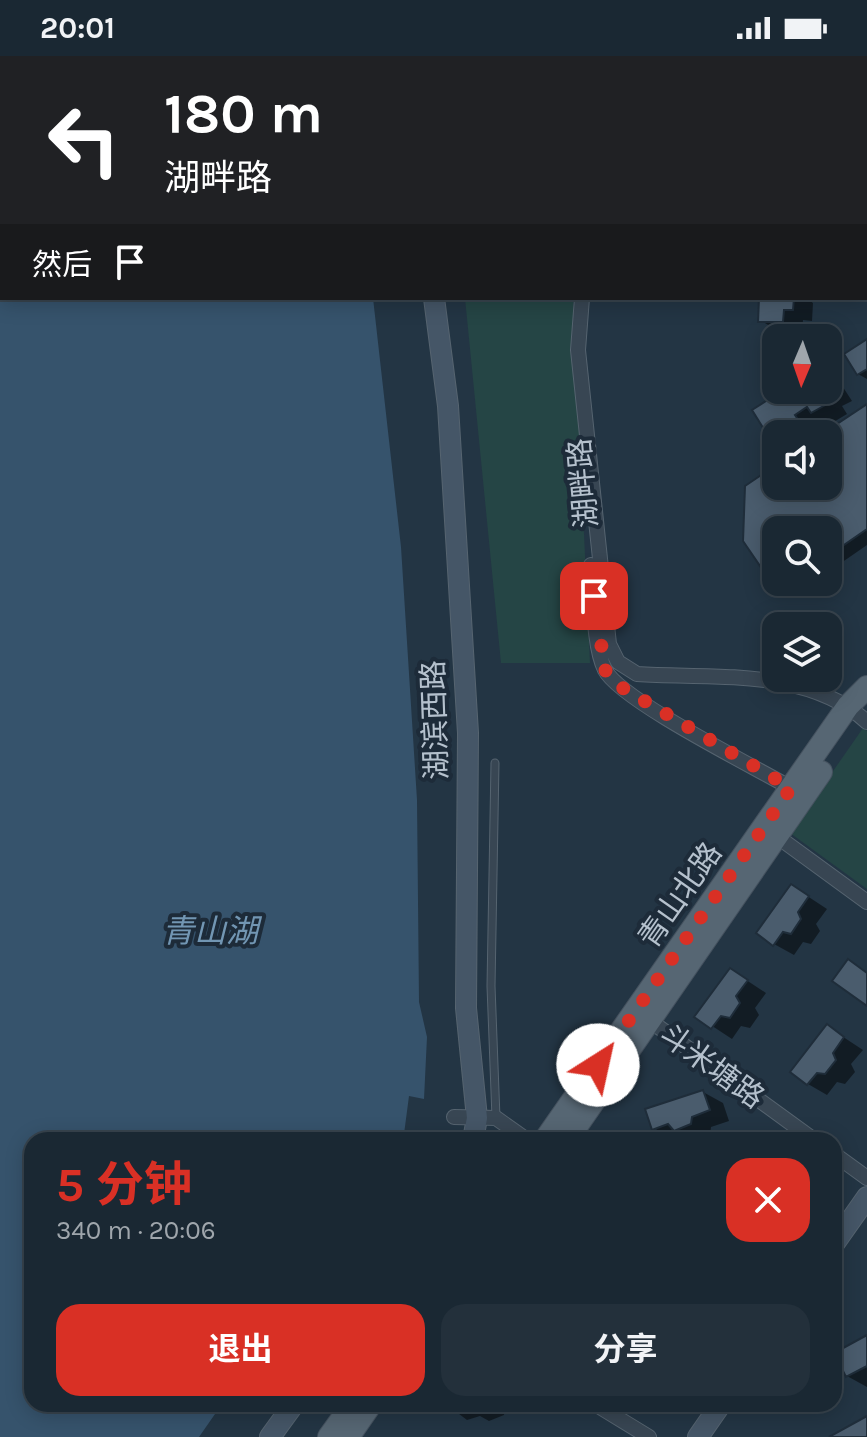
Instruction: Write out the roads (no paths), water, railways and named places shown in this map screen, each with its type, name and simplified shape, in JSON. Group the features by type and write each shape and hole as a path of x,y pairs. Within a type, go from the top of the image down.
{"main road":[{"name":"青山北路","path":"551,1132 856,711 867,687"},
{"name":"青山北路","path":"572,1132 778,837 798,792"},
{"path":"329,1437 346,1412"},
{"path":"348,1437 365,1412"}],"street":[{"name":"湖滨西路","path":"434,300 448,406 467,717 466,1008 486,1118 478,1132"},
{"name":"湖畔路","path":"575,300 570,349 594,596 605,670 621,687 652,709 798,792"},
{"name":"湖畔路","path":"582,300 578,350 609,644 618,662 637,674 784,682 856,711"},
{"path":"778,837 867,902"},
{"name":"斗米塘路","path":"649,1020 803,1132"},
{"path":"454,1117 486,1118 512,1132"},
{"path":"842,1160 867,1178"},
{"path":"842,1233 867,1197"},
{"path":"270,1437 288,1412"},
{"path":"608,1412 649,1437"},
{"path":"698,1437 715,1412"}],"lane":[{"path":"486,1118 495,763"}],"water":[{"name":"青山湖","path":"0,300 373,300 401,547 417,800 419,1002 427,1037 424,1099 409,1096 404,1132 24,1132 24,1412 216,1412 199,1437 0,1437"}]}
